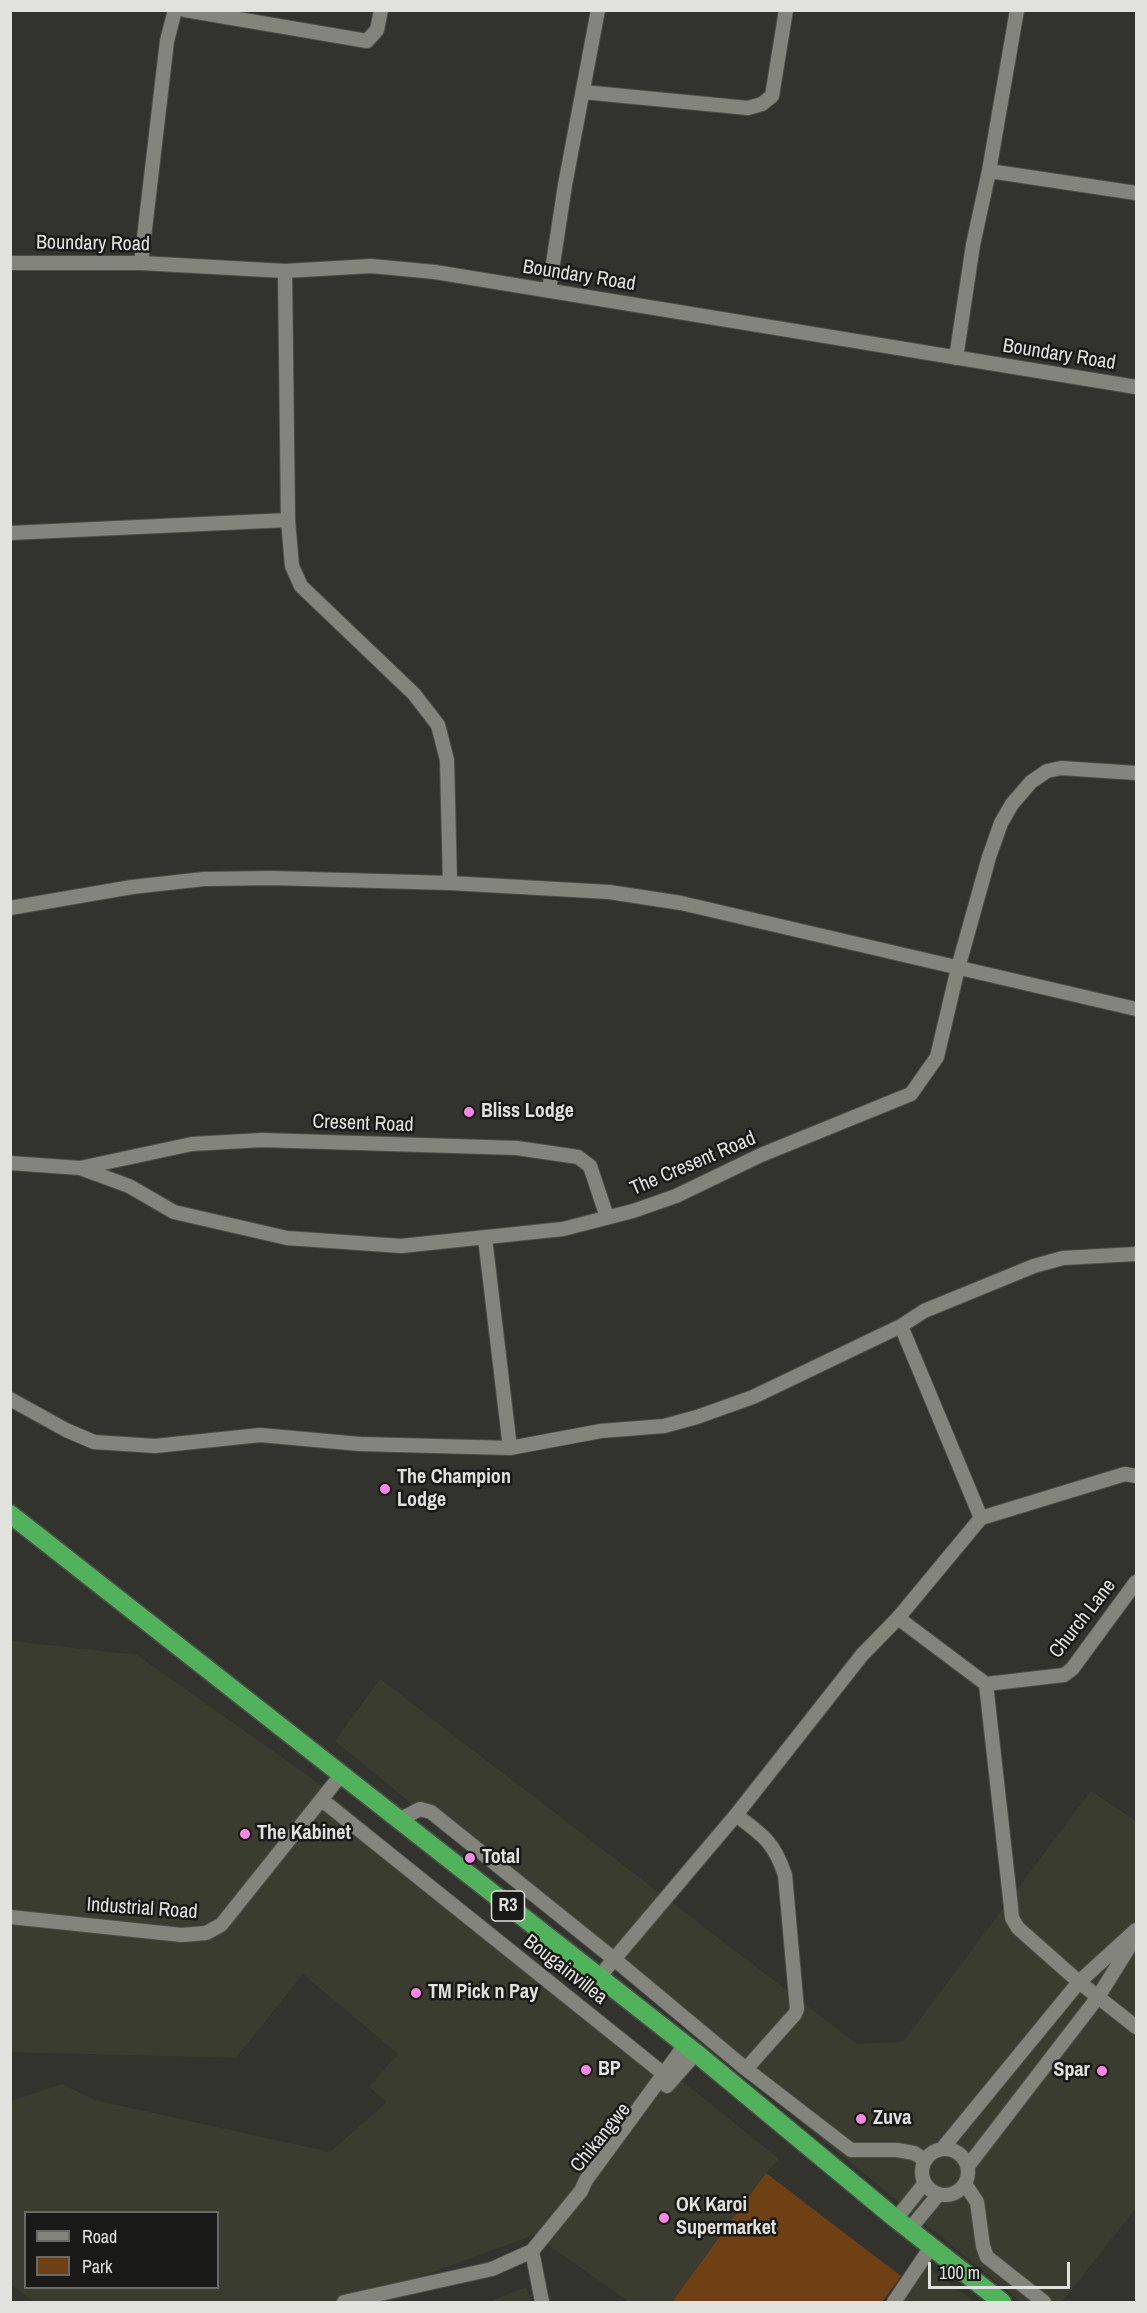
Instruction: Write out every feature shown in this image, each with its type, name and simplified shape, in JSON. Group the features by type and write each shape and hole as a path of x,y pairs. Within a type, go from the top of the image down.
{"highway":[{"name":"R3","path":"10,1514 691,2049 931,2247 1002,2302"}],"street":[{"path":"141,263 167,41 175,10"},
{"path":"185,10 367,41 377,30 381,10"},
{"path":"549,290 565,185 598,10"},
{"path":"583,92 748,108 762,104 772,96 786,10"},
{"path":"956,358 973,245 989,171 1017,10"},
{"path":"989,171 1137,193"},
{"name":"Boundary Road","path":"10,263 141,263 285,271 371,266 435,272 1137,387"},
{"path":"285,271 288,520 292,566 301,586 414,694 438,725 447,760 450,883"},
{"path":"10,533 288,520"},
{"name":"The Cresent Road","path":"10,1163 80,1168 129,1186 174,1212 287,1238 401,1246 563,1229 633,1211 676,1196 761,1155 911,1094 937,1057 958,968 989,857 1000,823 1012,804 1031,783 1047,771 1061,768 1137,773"},
{"path":"10,908 132,887 204,879 272,878 450,883 609,892 681,903 1137,1009"},
{"name":"Cresent Road","path":"80,1168 192,1144 262,1140 526,1149 578,1157 590,1166 607,1217"},
{"path":"485,1238 510,1448"},
{"path":"10,1399 66,1430 94,1442 155,1446 260,1435 360,1444 510,1448 601,1431 664,1426 697,1417 753,1397 901,1326 924,1311 1034,1266 1063,1258 1137,1254"},
{"path":"901,1326 981,1518"},
{"path":"599,1977 736,1815 862,1655 898,1618 981,1518 1125,1474 1137,1476"},
{"name":"Church Lane","path":"986,1684 1064,1675 1072,1669 1137,1582"},
{"path":"898,1618 986,1684 1012,1918 1018,1928 1079,1982 1137,2027"},
{"name":"Industrial Road","path":"10,1917 182,1935 206,1933 221,1925 341,1775"},
{"name":"Bougainvillea","path":"322,1800 668,2078"},
{"path":"399,1820 420,1809 431,1812 746,2069 851,2150 897,2150 914,2153 925,2160"},
{"path":"736,1815 768,1839 785,1875 797,2009 746,2069"},
{"path":"942,2149 1079,1982 1137,1930"},
{"path":"968,2166 1098,1996 1137,1936"},
{"name":"Chikangwe","path":"532,2251 580,2191 591,2185 691,2049"},
{"path":"1018,2055 1039,2073"},
{"path":"942,2149 953,2150 968,2166 965,2184 954,2194 939,2195 930,2191 924,2184 921,2174 925,2160 931,2152 942,2149"},
{"path":"903,2224 924,2184"},
{"path":"965,2184 977,2202 983,2246 987,2257 1044,2302"},
{"path":"903,2224 939,2195"},
{"path":"894,2302 931,2247"},
{"path":"344,2302 492,2269 532,2251 542,2302"}],"shaded area":[{"path":"11,1641 137,1655 310,1777 394,1848 779,2159 766,2173 672,2302 629,2302 534,2235 351,2302 34,2302 11,2285 11,2101 62,2084 95,2100 330,2152 387,2102 369,2087 398,2054 303,1974 236,2058 11,2052"},
{"path":"380,1679 857,2044 903,2042 1091,1791 1136,1821 1136,2208 1062,2302 1021,2302 335,1741"},
{"path":"921,2262 975,2302 892,2302"},
{"path":"526,2287 532,2302 488,2302"}],"green space":[{"path":"766,2173 901,2276 882,2302 672,2302"}],"place":[{"name":"Bliss Lodge","path":"469,1112"},
{"name":"The Champion Lodge","path":"385,1489"},
{"name":"The Kabinet","path":"245,1834"},
{"name":"Total","path":"470,1858"},
{"name":"TM Pick n Pay","path":"416,1993"},
{"name":"BP","path":"586,2070"},
{"name":"Spar","path":"1102,2071"},
{"name":"Zuva","path":"861,2119"},
{"name":"OK Karoi Supermarket","path":"664,2218"}]}
